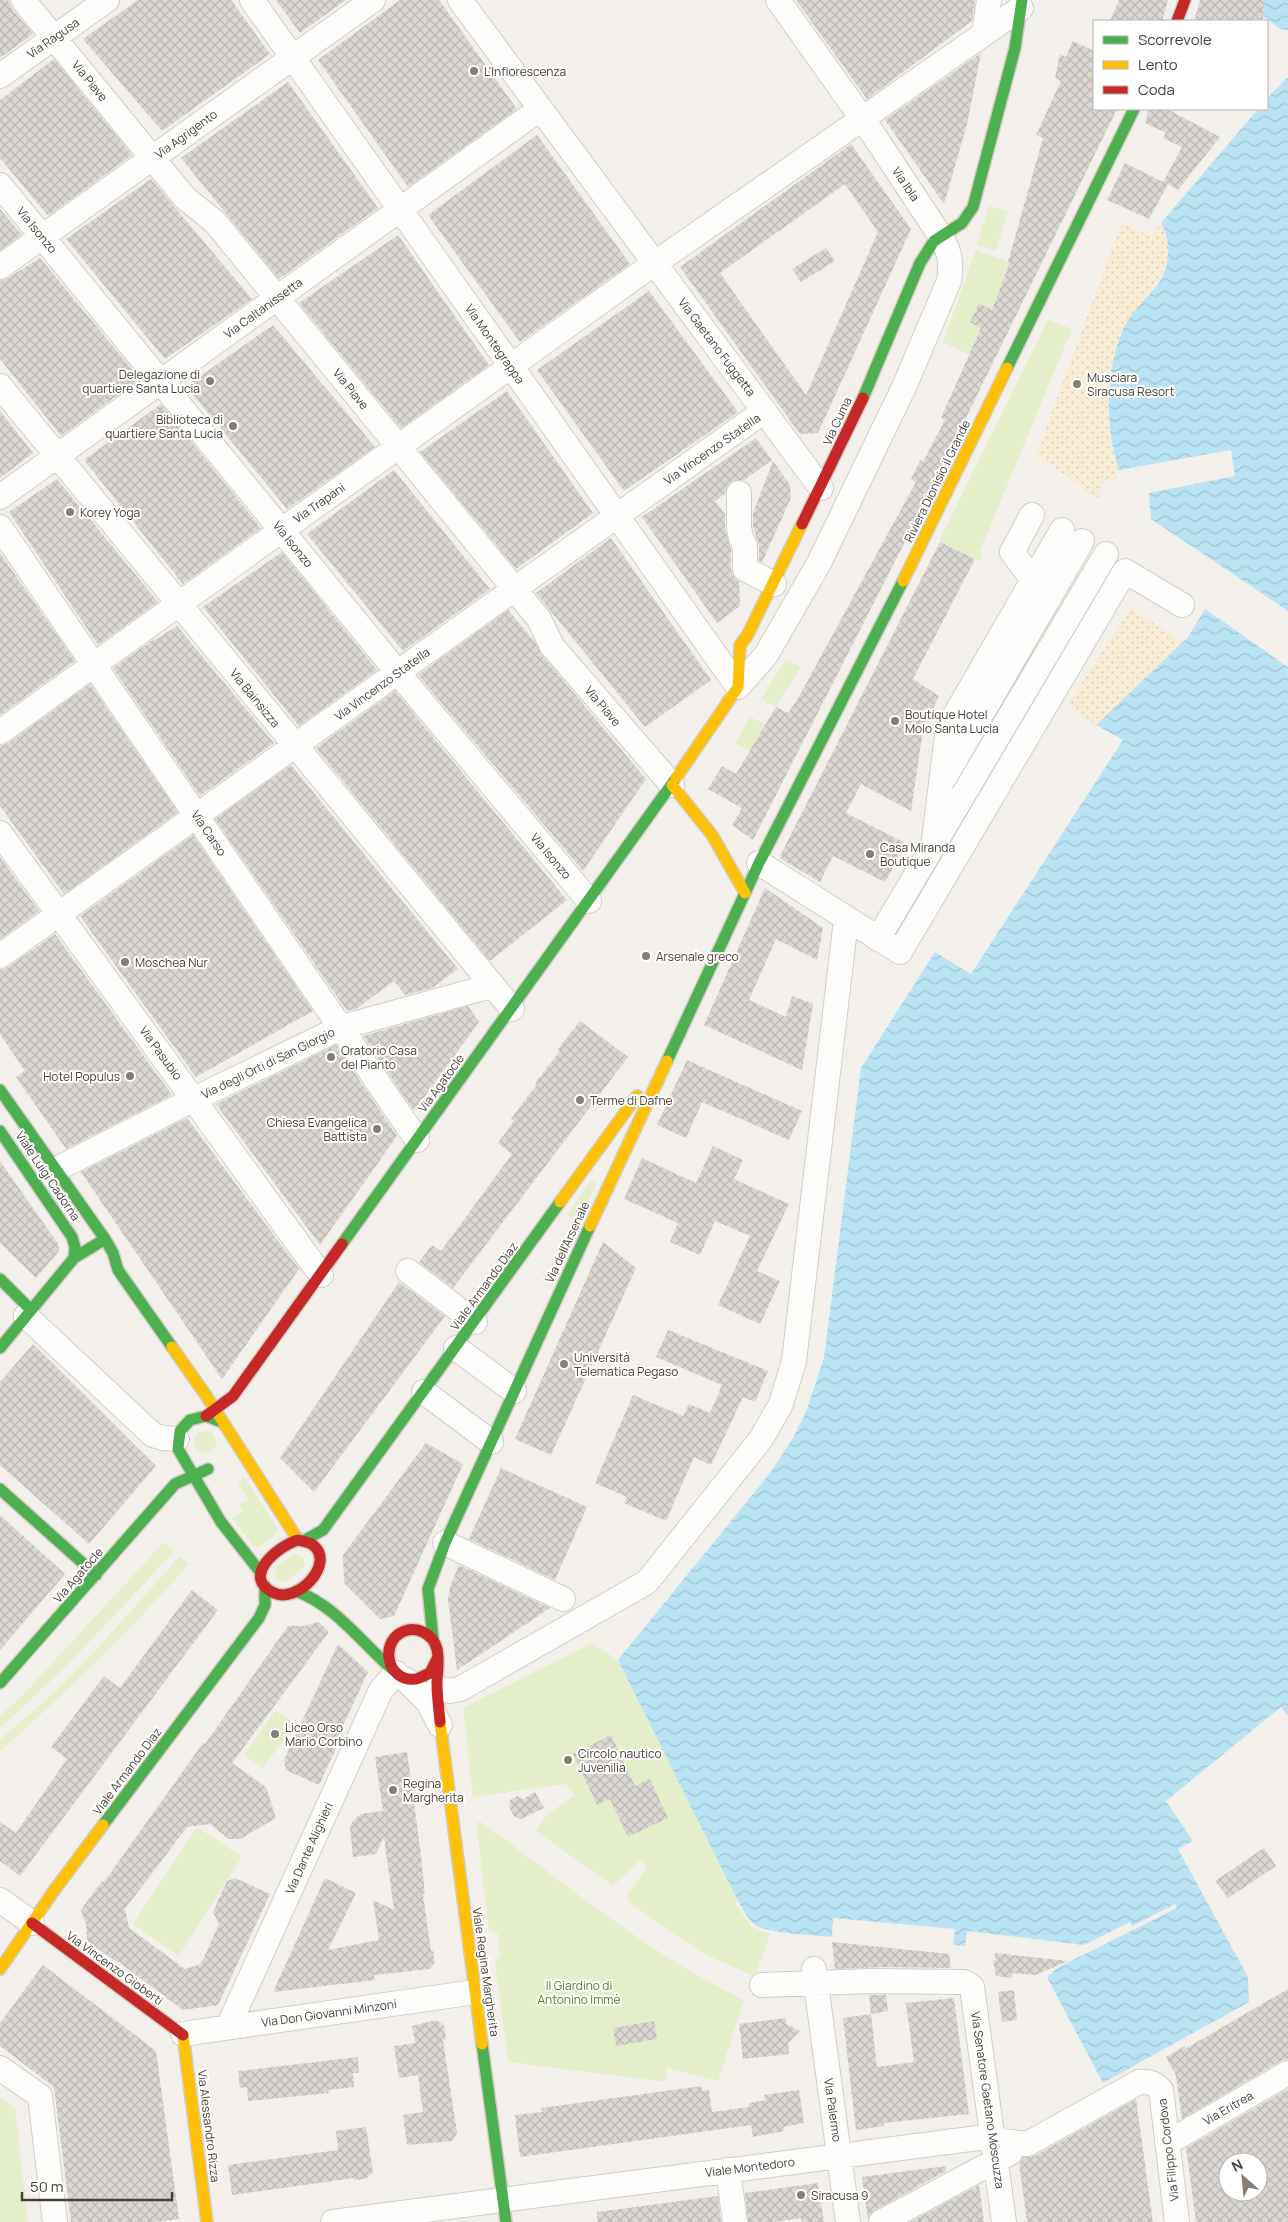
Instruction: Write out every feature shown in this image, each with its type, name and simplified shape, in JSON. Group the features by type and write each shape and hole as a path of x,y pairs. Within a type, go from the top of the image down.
{"street":[{"name":"Via Piave","path":"23,0 185,198 215,222 539,619 552,646 672,785"},
{"name":"Via Ragusa","path":"0,76 107,0"},
{"name":"Via Montegrappa","path":"252,0 738,687"},
{"name":"Via Agrigento","path":"0,267 373,0"},
{"name":"Via Gaetano Fuggetta","path":"460,0 533,115 653,273 764,411 821,488"},
{"name":"Via Ibla","path":"738,687 766,656 818,562 904,387 949,281 951,265 949,250 869,119 778,0"},
{"path":"984,34 989,0"},
{"path":"1177,20 1185,0"},
{"name":"Via Trapani","path":"0,732 511,366 653,273 869,119 1022,4"},
{"name":"Via Cuma","path":"738,687 740,645 747,636 774,584 864,397 920,263 934,241 962,223 973,207 1015,48 1022,4"},
{"name":"Riviera Dionisio il Grande","path":"755,861 928,532 1134,110"},
{"name":"Via Caltanissetta","path":"0,497 533,115"},
{"name":"Via Isonzo","path":"0,185 398,673 589,901"},
{"name":"Via Bainsizza","path":"0,386 491,986 512,1009"},
{"name":"Via Vincenzo Statella","path":"0,956 764,411"},
{"path":"739,493 739,527 745,546 745,569 774,584"},
{"path":"1032,515 1012,552 1082,644"},
{"name":"Via Carso","path":"0,527 342,1027 417,1140"},
{"path":"933,847 948,727 1062,530"},
{"path":"939,788 1082,541"},
{"path":"878,939 1106,554"},
{"path":"755,861 846,920 900,952 1125,571 1182,605"},
{"path":"712,650 756,618"},
{"name":"Via Agatocle","path":"177,1439 187,1421 196,1416 211,1413 233,1396 672,785 738,687"},
{"path":"672,785 712,835 746,893"},
{"name":"Via Pasubio","path":"0,833 321,1274"},
{"path":"712,835 730,846"},
{"path":"933,847 954,859"},
{"name":"Via dell'Arsenale","path":"433,1639 428,1589 445,1543 571,1265 746,893 755,861"},
{"path":"438,1688 450,1691 460,1689 647,1582 744,1464 773,1419 794,1361 846,920"},
{"name":"Via degli Orti di San Giorgio","path":"55,1170 194,1099 342,1027 491,986"},
{"name":"Viale Armando Diaz","path":"301,1540 323,1530 535,1239 676,1039"},
{"name":"Viale Luigi Cadorna","path":"0,1090 105,1239 113,1253 118,1270 207,1397 211,1413 226,1426 301,1540"},
{"name":"Viale Luigi Cadorna","path":"0,1130 72,1237 75,1247 74,1258"},
{"path":"535,1239 550,1237"},
{"path":"0,1348 74,1258 89,1247 105,1239"},
{"path":"569,1251 571,1265"},
{"path":"408,1271 475,1322"},
{"path":"0,1279 29,1313 153,1435 177,1439 177,1448 180,1456 186,1463 200,1491 246,1557 261,1573 265,1586 280,1595 290,1594 316,1575 321,1562"},
{"path":"456,1348 514,1391"},
{"path":"424,1392 491,1442"},
{"path":"207,1397 223,1398 233,1396"},
{"path":"226,1426 231,1440 228,1455"},
{"path":"177,1483 213,1468 196,1469 186,1463"},
{"path":"177,1483 191,1484 200,1491"},
{"name":"Via Agatocle","path":"0,1683 177,1483"},
{"path":"0,1489 96,1575"},
{"path":"261,1573 265,1560 270,1555 284,1544 301,1540 316,1549 325,1577"},
{"path":"445,1543 563,1599"},
{"name":"Viale Armando Diaz","path":"0,1968 259,1618 265,1604 265,1586"},
{"path":"296,1591 322,1602 433,1708 440,1725"},
{"path":"413,1629 428,1634 433,1639 438,1657 430,1673 414,1680 398,1674 389,1663 388,1650 394,1638 399,1634 413,1629"},
{"path":"380,1633 399,1634"},
{"name":"Viale Regina Margherita","path":"438,1657 440,1725 504,2211"},
{"name":"Via Dante Alighieri","path":"228,2027 381,1690 398,1674"},
{"path":"0,1900 32,1923"},
{"name":"Via Vincenzo Gioberti","path":"32,1923 183,2034"},
{"name":"Via Senatore Gaetano Moscuzza","path":"824,1989 964,1982 972,1987 1004,2222"},
{"path":"773,1985 824,1989"},
{"name":"Via Palermo","path":"824,1989 839,2156 848,2222"},
{"name":"Via Don Giovanni Minzoni","path":"183,2034 475,1992"},
{"name":"Via Alessandro Rizza","path":"183,2034 207,2222"},
{"path":"0,2068 40,2096 55,2222"},
{"name":"Via Eritrea","path":"1167,2143 1288,2073"},
{"name":"Via Filippo Cordova","path":"995,2150 1027,2144 1139,2082 1152,2083 1161,2090 1177,2222"},
{"name":"Viale Montedoro","path":"332,2222 504,2211 728,2170 978,2138 995,2150"},
{"path":"881,2222 995,2150"},
{"path":"728,2170 735,2222"}],"green space":[{"path":"989,206 1008,211 996,251 977,245"},
{"path":"976,250 1010,262 992,310 979,303 970,322 982,328 970,355 943,342"},
{"path":"1048,320 1072,329 980,551 982,562 939,541"},
{"path":"786,659 801,667 776,707 761,699"},
{"path":"750,717 766,724 750,751 735,743"},
{"path":"594,1180 596,1184 578,1223 566,1215 591,1181"},
{"path":"205,1431 213,1434 216,1442 213,1450 205,1453 197,1450 194,1442 197,1434"},
{"path":"244,1477 278,1529 276,1534 259,1547 253,1546 232,1518 243,1511 240,1504 248,1499 238,1483"},
{"path":"164,1542 174,1551 68,1664 0,1728 0,1716 20,1698"},
{"path":"296,1553 304,1560 304,1567 286,1582 277,1580 275,1572 277,1566"},
{"path":"180,1556 189,1564 167,1589 98,1660 0,1751 0,1739 25,1719 71,1675"},
{"name":"Circolo nautico Juvenilia","path":"592,1643 618,1660 738,1901 735,1903 752,1927 770,1934 755,1977 709,1956 629,1902 627,1895 647,1867 640,1860 613,1886 536,1831 545,1816 575,1795 565,1784 473,1797 463,1708"},
{"path":"276,1710 295,1724 263,1768 244,1755"},
{"name":"Il Giardino di Antonino Immè","path":"481,1822 641,1940 709,1982 744,2000 718,2081 666,2068 666,2082 508,2062 495,1961 500,1956 498,1934 489,1930 476,1823"},
{"path":"197,1827 242,1857 179,1956 133,1924"},
{"path":"0,2097 15,2108 28,2222 0,2222"}],"sand":[{"path":"1122,223 1151,236 1161,223 1168,238 1169,253 1159,280 1131,317 1119,337 1110,374 1108,411 1110,435 1118,474 1114,482 1103,479 1099,499 1036,455"},
{"path":"1131,608 1182,642 1096,725 1067,705"}],"water":[{"path":"1264,0 1288,0 1288,30 1280,29 1263,16"},
{"path":"1288,77 1288,611 1151,519 1149,493 1235,476 1231,450 1119,470 1114,453 1109,419 1112,367 1121,334 1133,314 1158,284 1165,270 1168,246 1165,230 1161,223 1257,110 1268,110 1268,97"},
{"path":"1205,609 1288,667 1288,1716 1281,1707 1166,1801 1193,1841 1178,1849 1248,1977 1249,2002 1103,2083 1047,1977 1059,1967 1177,1908 1175,1904 1132,1926 1130,1922 1084,1945 967,1931 965,1946 953,1945 955,1929 833,1918 832,1937 783,1932 757,1926 748,1918 738,1901 618,1660 770,1473 793,1438 806,1412 824,1358 861,1068 935,952 971,974 1123,740 1096,725 1188,637"}],"building":[{"path":"0,0 8,0 12,9 33,34 0,58"},
{"path":"138,0 231,0 270,54 162,131 83,39"},
{"path":"276,0 346,0 300,33"},
{"path":"400,0 439,0 517,109 408,187 318,60"},
{"path":"796,0 975,0 972,21 867,99"},
{"path":"1119,0 1168,0 1162,20 1110,20"},
{"path":"1200,0 1264,0 1263,20 1194,20"},
{"path":"1073,41 1093,51 1093,110 1117,110 914,524 753,840 732,825 742,808 708,789 722,766 736,774 776,707 788,713 796,702 916,482 911,479 920,460 923,462 945,420 941,418 981,328 970,322 979,303 992,310 1010,262 1008,262 1043,138 1036,135 1061,81 1055,78 1060,54 1066,57"},
{"path":"981,53 967,124 944,204 885,120"},
{"path":"54,59 132,155 48,216 0,158 0,100"},
{"path":"288,82 378,208 279,279 181,158"},
{"path":"1149,110 1169,110 1220,137 1178,190 1168,184 1149,219 1107,200 1125,163 1163,182 1182,147 1163,138 1166,133 1145,123"},
{"path":"537,135 630,264 520,342 428,215"},
{"path":"851,144 911,229 818,433 800,434 680,267","holes":["845,184 878,232 806,395 720,273"]},
{"path":"151,179 252,299 165,359 66,239"},
{"path":"0,209 22,235 0,250"},
{"path":"398,235 489,365 401,428 299,303"},
{"path":"826,248 835,261 801,282 792,269"},
{"path":"40,258 140,379 61,436 0,359 0,281"},
{"path":"649,291 738,412 624,491 537,370"},
{"path":"273,325 375,447 287,509 186,386"},
{"path":"507,391 593,513 516,569 420,452"},
{"path":"161,404 261,528 183,584 84,460"},
{"path":"0,411 33,453 0,478"},
{"path":"756,438 772,460 744,480 732,481 727,487 725,494 715,501 725,514 725,529 731,549 731,570 734,577 739,581 740,606 717,623 642,517"},
{"path":"773,461 790,485 791,498 762,562 759,561 759,546 753,526 753,513"},
{"path":"394,470 490,589 403,651 307,534"},
{"path":"57,479 158,602 98,645 9,512"},
{"path":"611,538 711,680 645,727 536,593"},
{"path":"940,542 975,559 913,679 939,696 923,730 911,811 861,784 846,813 903,842 894,866 885,882 833,856 820,882 781,859 780,856"},
{"path":"282,552 377,670 299,726 203,607"},
{"path":"0,553 75,661 0,715"},
{"path":"508,610 535,642 542,655 646,779 583,871 418,675"},
{"path":"177,626 274,743 200,796 113,668 154,639"},
{"path":"90,684 178,812 64,894 0,806 0,746 8,743"},
{"path":"395,691 567,900 490,961 316,748"},
{"path":"291,765 458,969 432,988 405,995 394,981 356,1009 347,1011 215,819"},
{"path":"193,835 313,1011 196,1077 80,916"},
{"path":"0,857 39,911 0,939"},
{"path":"765,888 823,928 817,960 776,939 749,1000 786,1017 792,996 813,1004 802,1070 704,1025"},
{"path":"55,934 172,1095 66,1149 16,1077 25,1071 0,1034 0,970 8,967"},
{"path":"468,1006 479,1022 414,1111 363,1036"},
{"path":"580,1021 628,1057 453,1288 419,1262 432,1245 441,1251 512,1154 498,1143 514,1121 511,1119 537,1084 535,1083"},
{"path":"336,1045 397,1136 320,1245 216,1104"},
{"path":"687,1060 802,1111 789,1140 702,1102 686,1138 657,1125"},
{"path":"187,1118 299,1269 222,1379 81,1172"},
{"path":"713,1146 743,1160 734,1179 789,1204 757,1271 780,1281 760,1324 718,1305 750,1236 715,1221 700,1255 670,1242 678,1223 624,1199 642,1158 696,1183"},
{"path":"0,1161 58,1244 59,1251 36,1278 0,1243"},
{"path":"603,1242 636,1268 551,1455 515,1439"},
{"path":"399,1282 445,1316 314,1492 280,1458"},
{"path":"668,1330 768,1371 755,1402 743,1397 711,1465 694,1457 666,1521 624,1503 627,1497 595,1483 633,1395 683,1416 689,1404 710,1413 722,1385 656,1357"},
{"path":"33,1344 156,1466 89,1544 0,1465 0,1382"},
{"path":"426,1443 463,1464 394,1616 380,1619 344,1583 343,1555"},
{"path":"501,1468 587,1507 555,1580 469,1539"},
{"path":"0,1515 65,1574 0,1650"},
{"path":"459,1565 550,1608 457,1670 448,1599 450,1587"},
{"path":"192,1590 218,1610 20,1876 0,1861 0,1822 16,1833 67,1759 51,1747 104,1676 120,1688"},
{"path":"319,1622 329,1632 232,1763 266,1787 276,1818 240,1839 229,1839 210,1824 187,1827 125,1909 129,1928 185,1969 201,1964 219,1924 213,1912 227,1881 235,1878 270,1894 218,2005 183,2010 87,1941 86,1925 81,1910 102,1881 104,1882 203,1743 205,1744 288,1626 304,1626"},
{"path":"338,1644 368,1672 336,1741 338,1744 319,1785 286,1770 284,1760"},
{"path":"611,1735 635,1786 650,1779 668,1818 628,1837 610,1799 597,1805 573,1754"},
{"path":"407,1752 420,1847 425,1893 423,1894 431,1951 433,1951 435,1962 430,1969 374,1975 375,1980 273,1992 325,1878 356,1893 328,1950 379,1940 373,1900 394,1910 384,1837 376,1854 353,1857 350,1827 352,1822 361,1814 383,1811 375,1757"},
{"path":"535,1792 544,1808 521,1819 514,1816 509,1807 510,1800 517,1796 523,1799"},
{"path":"1264,1848 1276,1866 1228,1898 1215,1881"},
{"path":"832,1942 949,1954 951,1968 886,1967 835,1969"},
{"path":"995,1953 1068,1961 1035,1975 1012,1973 1012,1978 996,1976 993,1960 996,1960"},
{"path":"43,1965 156,2051 179,2219 155,2222 71,2222 54,2087 0,2046 0,2023"},
{"path":"1288,1989 1288,2059 1281,2061 1182,2119 1176,2076 1166,2057 1185,2046 1185,2049"},
{"path":"1014,1990 1017,2020 1002,2022 998,1992"},
{"path":"869,1995 886,1995 888,2011 871,2014"},
{"path":"954,1998 969,2114 884,2123 884,2126 856,2130 843,2018 871,2014 877,2067 914,2062 906,2003"},
{"path":"786,2018 786,2024 800,2031 788,2043 789,2054 743,2059 739,2024"},
{"path":"436,2020 444,2025 446,2039 443,2040 457,2133 452,2141 407,2145 403,2115 423,2112 418,2075 399,2078 394,2046 415,2043 412,2026"},
{"path":"654,2021 657,2039 616,2046 613,2028"},
{"path":"358,2057 359,2073 353,2073 354,2087 328,2090 329,2093 248,2101 247,2087 240,2088 238,2071"},
{"path":"702,2086 702,2091 709,2090 712,2112 749,2107 749,2103 765,2100 764,2095 799,2090 804,2123 783,2127 784,2131 753,2137 751,2125 520,2157 515,2115 542,2112 541,2108"},
{"path":"1288,2089 1288,2222 1196,2222 1186,2148"},
{"path":"1136,2099 1153,2222 1027,2222 1019,2163 1023,2157 1034,2156"},
{"path":"366,2127 373,2172 366,2179 354,2180 354,2178 232,2195 228,2165 338,2150 336,2131"},
{"path":"946,2166 946,2171 875,2210 868,2219 862,2177"},
{"path":"818,2183 824,2222 802,2222 801,2218 775,2222 748,2222 745,2193"},
{"path":"979,2185 984,2222 910,2222"},
{"path":"718,2196 721,2222 597,2222 597,2212"}],"traffic: fast":[{"path":"863,398 920,263 934,241 962,223 973,207 1015,48 1022,0"},
{"path":"1007,368 1134,110"},
{"path":"667,1061 759,863 903,581"},
{"path":"342,1244 676,778"},
{"path":"0,1090 105,1239 113,1253 118,1270 172,1347"},
{"path":"0,1131 72,1237 75,1247 74,1258"},
{"path":"305,1540 323,1530 560,1202"},
{"path":"433,1639 428,1589 445,1543 590,1226"},
{"path":"0,1348 74,1258 105,1239"},
{"path":"0,1279 31,1310"},
{"path":"222,1422 206,1416 190,1420 180,1431 178,1449 221,1522 261,1573"},
{"path":"0,1683 175,1484 208,1469"},
{"path":"0,1489 96,1575"},
{"path":"103,1825 259,1618 265,1605 265,1586"},
{"path":"296,1591 324,1606 336,1615 392,1669"},
{"path":"482,2044 506,2222"}],"traffic: slow":[{"path":"903,581 1007,368"},
{"path":"676,778 738,687 740,645 747,636 802,524"},
{"path":"672,785 712,835 745,893"},
{"path":"590,1226 667,1061"},
{"path":"560,1202 637,1096"},
{"path":"172,1347 207,1397 298,1540"},
{"path":"440,1722 482,2044"},
{"path":"0,1969 53,1892 103,1825"},
{"path":"183,2035 207,2222"}],"traffic: jam":[{"path":"1177,20 1185,0"},
{"path":"802,524 863,398"},
{"path":"206,1416 233,1396 342,1244"},
{"path":"298,1540 313,1545 319,1553 320,1562 317,1571 311,1580 293,1593 284,1595 274,1593 264,1586 261,1579 261,1571 273,1555 290,1543 298,1540"},
{"path":"438,1657 430,1673 416,1679 406,1678 397,1674 392,1667 389,1659 389,1650 392,1641 398,1634 408,1630 416,1630 430,1636 437,1648 438,1655 438,1662 437,1689 440,1722"},
{"path":"32,1923 183,2035"}],"place":[{"name":"L'Infiorescenza","path":"474,71"},
{"name":"Delegazione di quartiere Santa Lucia","path":"210,381"},
{"name":"Musciara Siracusa Resort","path":"1077,384"},
{"name":"Biblioteca di quartiere Santa Lucia","path":"233,426"},
{"name":"Korey Yoga","path":"70,512"},
{"name":"Boutique Hotel Molo Santa Lucia","path":"895,721"},
{"name":"Casa Miranda Boutique","path":"870,854"},
{"name":"Arsenale greco","path":"646,956"},
{"name":"Moschea Nur","path":"125,962"},
{"name":"Oratorio Casa del Pianto","path":"331,1057"},
{"name":"Hotel Populus","path":"130,1076"},
{"name":"Terme di Dafne","path":"580,1100"},
{"name":"Chiesa Evangelica Battista","path":"377,1129"},
{"name":"Università Telematica Pegaso","path":"564,1364"},
{"name":"Liceo Orso Mario Corbino","path":"275,1734"},
{"name":"Circolo nautico Juvenilia","path":"568,1760"},
{"name":"Regina Margherita","path":"393,1790"},
{"name":"Siracusa 9","path":"801,2195"}]}
